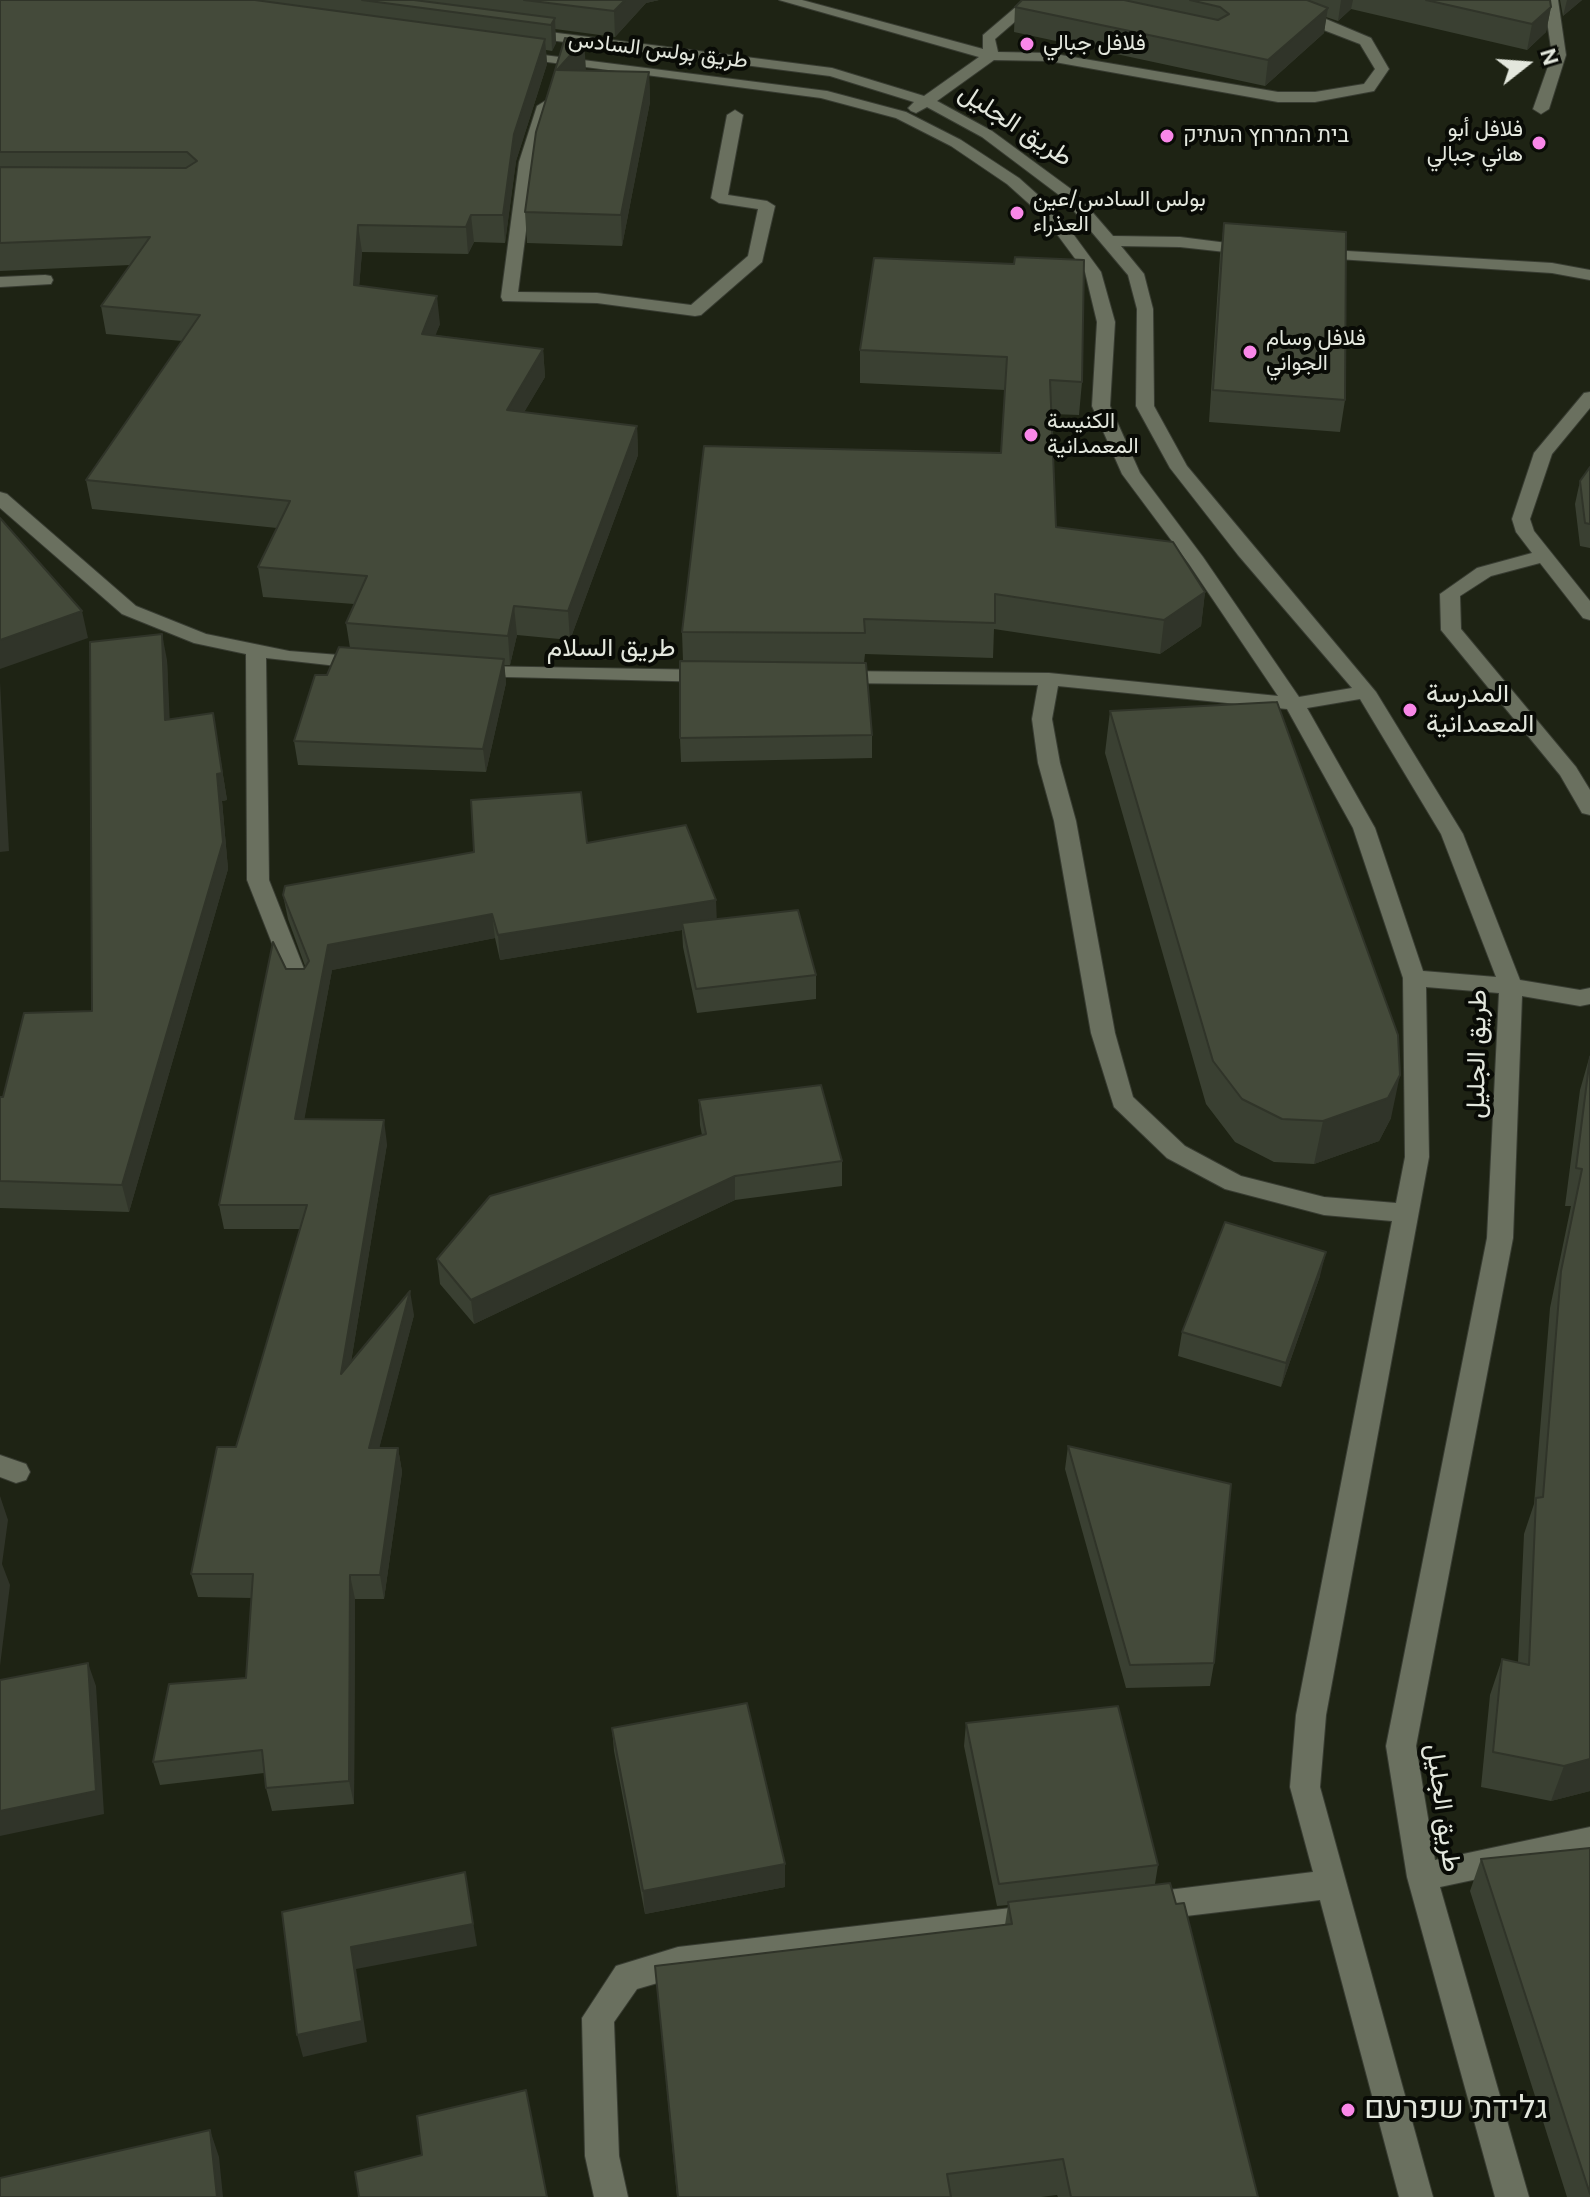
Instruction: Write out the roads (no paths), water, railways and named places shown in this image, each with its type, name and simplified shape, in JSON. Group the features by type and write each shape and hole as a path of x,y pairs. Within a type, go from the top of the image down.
{"street":[{"path":"786,0 991,56 1063,59 1278,97 1315,97 1369,88 1382,69 1366,41 1309,17 1253,0"},
{"path":"1541,109 1559,55 1551,0"},
{"path":"991,56 988,38 1042,1"},
{"name":"طريق بولس السادس","path":"513,31 832,72 928,102"},
{"path":"566,39 527,162 509,297 597,298 695,311 756,258 767,206 719,198 735,115"},
{"name":"طريق بولس السادس","path":"496,52 554,75 822,94 901,115"},
{"path":"901,115 928,102 991,56"},
{"name":"طريق الجليل","path":"928,102 987,134 1069,195 1136,274 1145,309 1145,406 1179,468 1245,551 1366,692 1452,834 1511,986 1500,1238 1401,1746 1422,1877 1512,2197"},
{"name":"طريق الجليل","path":"901,115 956,143 1013,181 1051,215 1093,272 1106,322 1101,406 1131,474 1196,561 1294,704 1364,828 1414,978 1417,1157 1311,1715 1305,1787 1416,2197"},
{"path":"1111,241 1169,241 1266,251"},
{"path":"1297,253 1552,268 1590,275"},
{"path":"0,282 45,280"},
{"path":"1587,607 1525,532 1521,519 1543,453 1590,397"},
{"path":"0,498 129,610 201,639 289,657 379,665"},
{"path":"1544,556 1484,572 1450,594 1451,630 1569,772 1590,808"},
{"path":"256,650 258,880 299,984"},
{"name":"طريق السلام","path":"454,671 736,676"},
{"path":"816,677 1049,679 1294,704 1366,692"},
{"path":"1049,679 1042,719 1049,763 1065,821 1103,1033 1122,1101 1176,1152 1234,1183 1324,1206 1406,1213"},
{"path":"1414,978 1511,986 1580,998 1590,996"},
{"path":"1422,1877 1590,1841"},
{"path":"1114,1910 1332,1884"},
{"path":"611,2197 602,2156 598,2018 627,1977 678,1962 1067,1916"}],"place":[{"name":"فلافل جبالي","path":"1027,44"},
{"name":"בית המרחץ העתיק","path":"1167,136"},
{"name":"فلافل أبو هاني جبالي","path":"1539,143"},
{"name":"بولس السادس/عين العذراء","path":"1017,213"},
{"name":"فلافل وسام الجواني","path":"1250,352"},
{"name":"الكنيسة المعمدانية","path":"1031,435"},
{"name":"المدرسة المعمدانية","path":"1410,710"},
{"name":"גלידת שפרעם","path":"1348,2110"}]}
